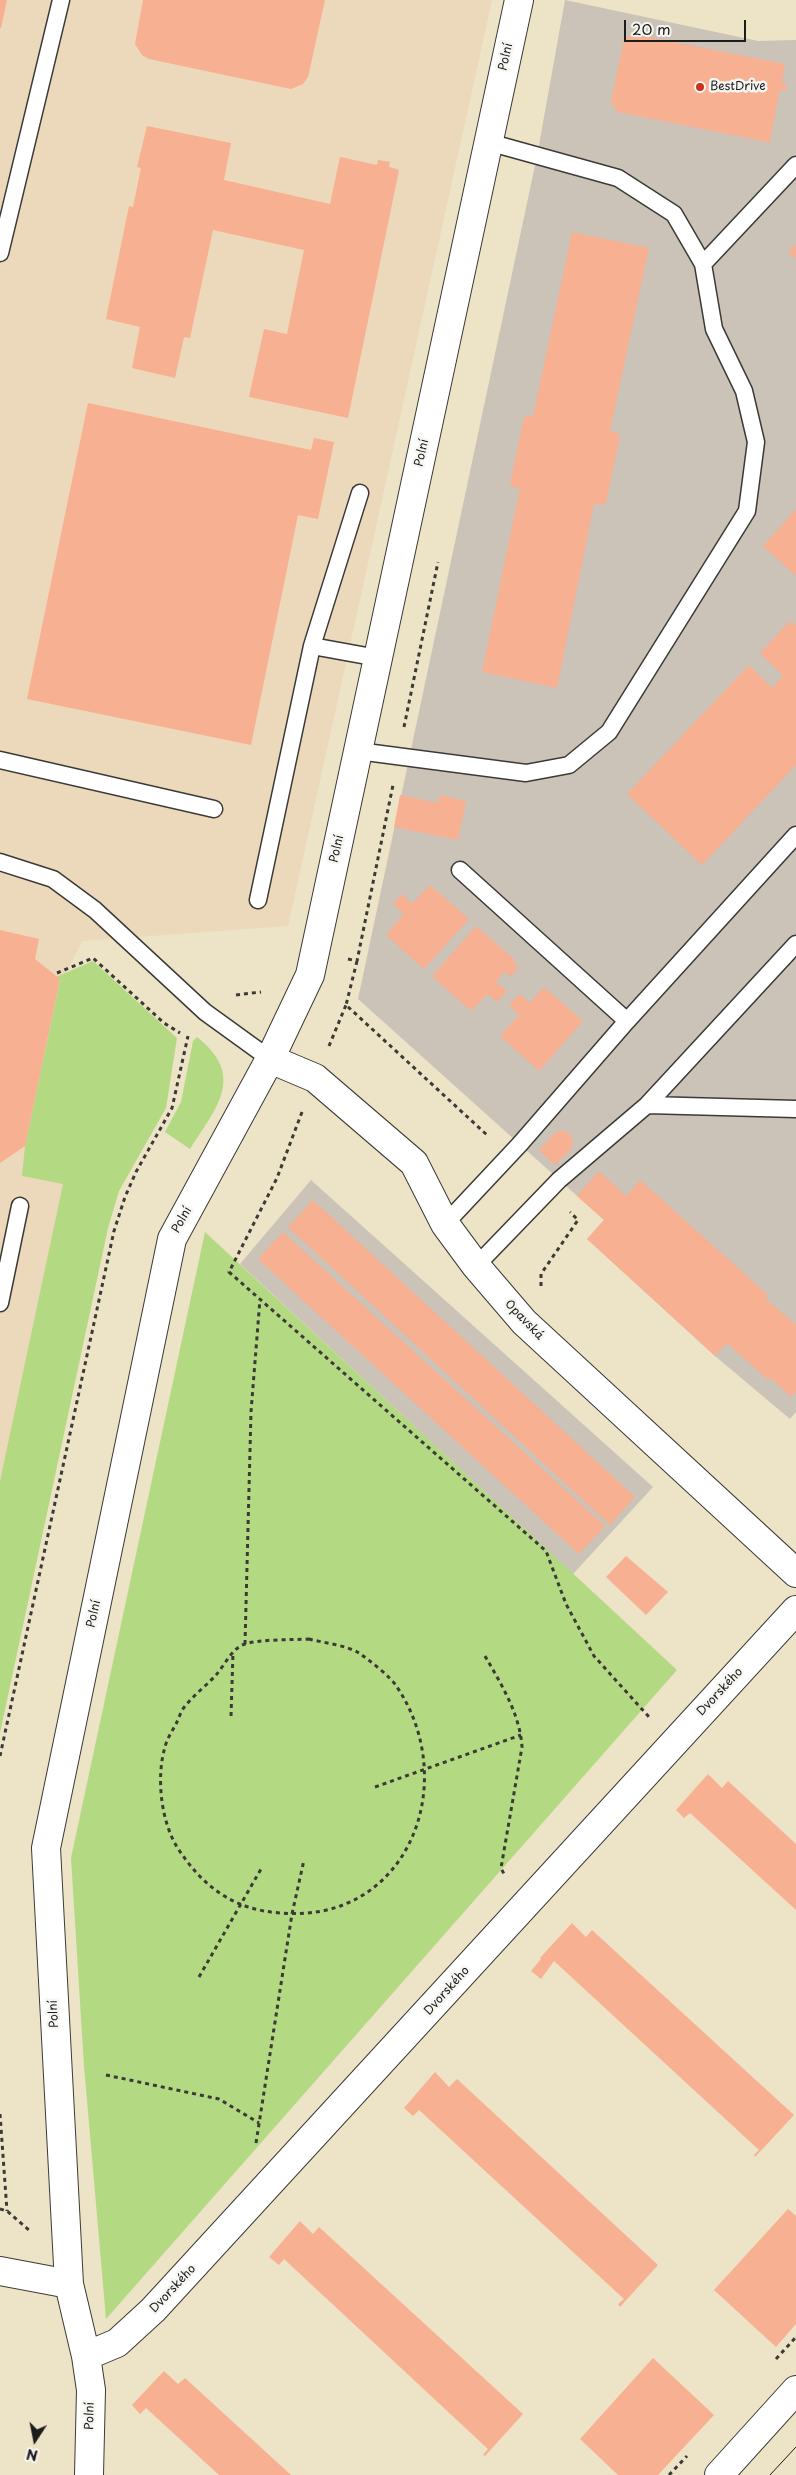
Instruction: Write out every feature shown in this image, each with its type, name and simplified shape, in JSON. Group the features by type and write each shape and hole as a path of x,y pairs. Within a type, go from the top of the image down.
{"street":[{"name":"Polní","path":"89,2475 91,2390 86,2356 69,2284 46,1848 172,1239 270,1058 310,975 519,0"},
{"name":"Opavská","path":"270,1058 314,1078 414,1163 445,1224 476,1266 524,1322 796,1573"},
{"name":"Dvorského","path":"86,2356 117,2343 153,2310 262,2194 796,1610"},
{"path":"0,2271 69,2284"},
{"path":"719,2475 796,2390"}],"lane":[{"path":"0,253 61,0"},
{"path":"358,751 526,773 569,765 610,732 748,512 756,442 744,390 714,329 703,264 674,214 618,178 488,142"},
{"path":"703,264 796,165"},
{"path":"258,900 312,646 360,493"},
{"path":"312,646 378,658"},
{"path":"0,760 214,808"},
{"path":"445,1224 509,1156 627,1021 796,835"},
{"path":"0,862 53,879 95,910 205,1012 270,1058"},
{"path":"460,870 627,1021"},
{"path":"476,1266 547,1192 647,1105 796,944"},
{"path":"647,1105 796,1109"},
{"path":"0,1303 20,1206"}],"path":[{"path":"57,973 93,958 164,1023 187,1038"},
{"path":"357,961 346,1005 314,1078 277,1178 229,1272 546,1551 566,1604 594,1656 673,1743"},
{"path":"0,1756 114,1231 128,1189 172,1108 187,1038 218,992 239,996 259,993 265,989"},
{"path":"346,1005 509,1156"},
{"path":"543,1292 540,1284 542,1274 578,1220 547,1192"},
{"path":"244,1644 250,1412 260,1298"},
{"path":"309,1638 357,1652 397,1685 421,1734 425,1770 422,1816 403,1858 376,1887 341,1907 302,1916 261,1912 241,1904 224,1896 193,1871 171,1837 160,1792 165,1747 185,1706 217,1674 233,1652 244,1644 309,1638"},
{"path":"231,1716 233,1652"},
{"path":"485,1656 505,1690 521,1735 522,1747 502,1868 519,1912"},
{"path":"375,1787 521,1735"},
{"path":"262,2194 255,2149 292,1914 304,1860"},
{"path":"199,1977 260,1869"},
{"path":"106,2075 219,2099 259,2123"},
{"path":"0,2114 7,2211"}],"shaded area":[{"path":"0,0 492,0 288,926 82,941 60,985 121,1000 0,1696"},
{"path":"565,0 758,41 796,40 796,1412 790,1419 715,1356 587,1239 604,1220 358,999 537,156"},
{"path":"311,1180 653,1487 573,1574 240,1264"}],"green space":[{"path":"93,961 177,1038 166,1108 119,1191 108,1228 0,1733 0,1481 63,1184 22,1176 25,1146 60,980 56,977"},
{"path":"197,1037 212,1051 220,1065 223,1079 222,1092 217,1105 190,1149 165,1132 181,1102 193,1041"},
{"path":"205,1232 677,1670 106,2319 84,2066 71,1858"}],"building":[{"path":"0,0 7,0 1,28 0,28"},
{"path":"143,0 325,0 308,77 303,84 291,89 149,59 142,55 135,44"},
{"name":"BestDrive","path":"633,34 785,64 782,83 787,84 785,91 780,90 769,145 767,142 617,112 611,102 624,39"},
{"path":"147,126 231,143 224,180 330,204 340,157 377,165 378,160 390,162 389,167 399,170 348,418 249,397 264,329 287,334 304,250 213,230 190,338 184,337 175,378 132,368 140,327 106,319 129,206 133,207 141,168 137,167"},
{"path":"572,232 649,248 610,431 618,433 620,436 606,503 602,505 594,504 557,688 482,672 520,488 513,487 510,483 524,417 533,416"},
{"path":"796,244 796,259 788,252"},
{"path":"88,403 311,450 314,438 334,442 318,519 298,515 251,745 27,699"},
{"path":"796,509 796,576 763,546"},
{"path":"790,621 796,626 796,765 702,865 627,794 749,665 772,688 783,676 760,653"},
{"path":"400,795 438,803 440,795 466,801 458,840 394,827"},
{"path":"430,885 469,919 424,969 386,935 404,914 393,904 402,894 412,904"},
{"path":"476,926 515,960 514,963 519,967 510,977 505,971 496,982 507,991 497,1002 487,994 471,1011 432,976"},
{"path":"0,930 39,939 35,959 60,979 25,1146 0,1163"},
{"path":"544,987 583,1021 539,1071 500,1036 519,1015 509,1005 519,994 530,1003"},
{"path":"562,1130 570,1134 573,1141 571,1149 555,1165 539,1150 554,1134"},
{"path":"599,1171 626,1196 640,1180 768,1295 766,1299 796,1325 796,1391 791,1397 771,1378 768,1380 727,1343 715,1356 587,1239 604,1220 577,1196"},
{"path":"313,1200 635,1497 610,1525 288,1227"},
{"path":"283,1232 605,1526 579,1554 258,1259"},
{"path":"626,1556 668,1592 646,1615 606,1577"},
{"path":"708,1774 722,1788 728,1781 796,1844 796,1910 690,1813 684,1818 676,1810"},
{"path":"572,1923 586,1937 592,1930 794,2115 755,2157 754,2155 759,2150 554,1961 541,1979 531,1971 540,1958"},
{"path":"435,2072 449,2087 457,2079 658,2265 620,2307 618,2304 624,2299 419,2110 413,2116 404,2108"},
{"path":"788,2209 796,2216 796,2324 776,2347 714,2290"},
{"path":"300,2221 313,2234 319,2227 523,2414 485,2456 483,2455 488,2449 284,2259 279,2265 269,2257"},
{"path":"653,2358 714,2415 658,2475 618,2475 580,2439"},
{"path":"164,2371 178,2384 185,2378 291,2475 219,2475 146,2408 140,2414 132,2405"}],"tram line":[{"path":"770,2475 796,2447"}],"place":[{"name":"BestDrive","path":"700,87"}]}
